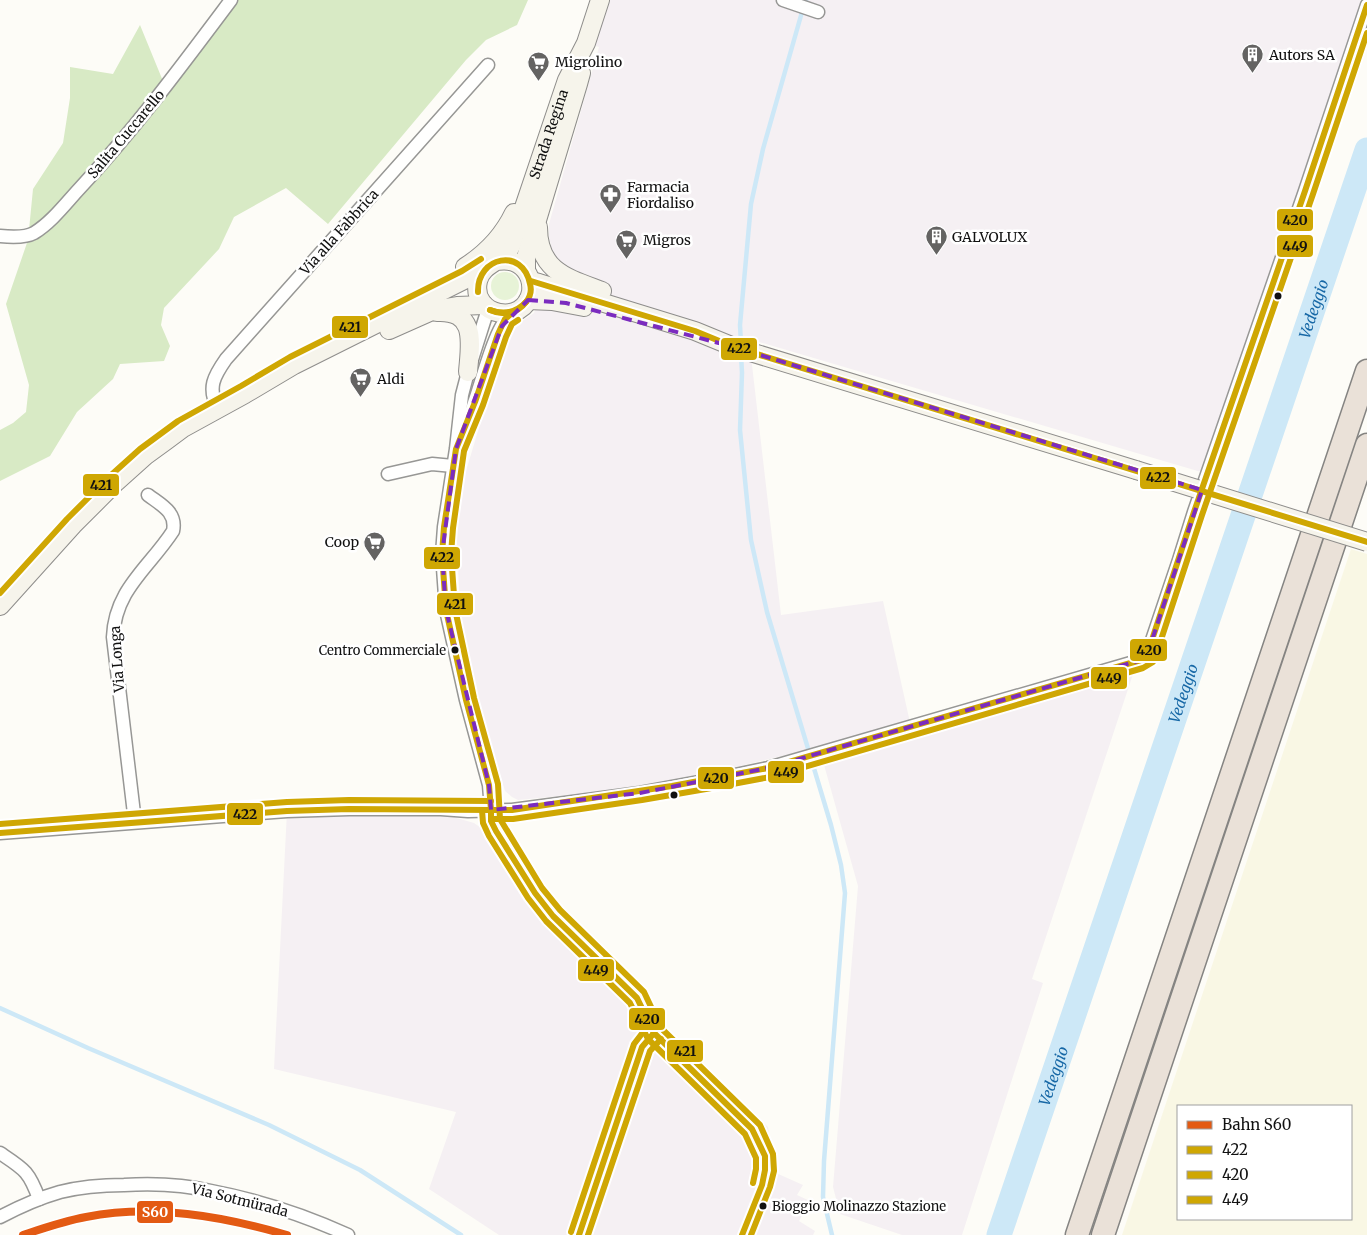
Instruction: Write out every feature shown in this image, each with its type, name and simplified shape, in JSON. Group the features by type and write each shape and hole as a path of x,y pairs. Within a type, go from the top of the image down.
{"highway":[{"path":"1077,1235 1367,371"},
{"path":"1103,1235 1367,445"}],"main road":[{"name":"Strada Regina","path":"0,606 73,525 116,482 183,428 294,365 466,279 502,258 509,251 567,80 586,42 600,0"},
{"path":"586,42 578,84 526,258 528,276 531,294 519,310 512,313 496,313 486,307 479,298 477,289 481,273 490,264 502,260 511,261 519,264 528,276 539,282 691,330 742,350 1367,542"},
{"path":"294,365 329,337 468,266 490,248 510,221 549,135"},
{"path":"540,211 538,232 541,250 546,259 558,272 569,278 674,318 691,330"},
{"path":"528,300 566,303 687,338 742,350"},
{"name":"Strada Regina","path":"244,394 297,374 434,310 457,306 486,307"},
{"path":"425,314 434,312 455,314 464,322 470,337 468,372"}],"street":[{"name":"Salita Cuccarello","path":"0,236 32,234 50,220 102,164 165,87 231,0"},
{"path":"783,0 818,12"},
{"path":"0,832 349,808 512,810 648,791 768,768 1141,660 1147,655 1367,5"},
{"name":"Via alla Fabbrica","path":"218,408 213,399 213,383 218,370 226,359 488,65"},
{"path":"486,307 462,395 442,554 446,610 466,700 489,785 491,810"},
{"path":"456,449 475,402 498,334 505,319 512,313"},
{"path":"388,474 432,464 453,466"},
{"name":"Via Longa","path":"135,822 113,627 122,598 173,531 172,514 148,494"},
{"path":"0,1153 23,1169 31,1179 39,1199"},
{"name":"Via Sotmürada","path":"0,1217 39,1199 68,1190 107,1185 146,1184 181,1186 232,1195 302,1216 348,1235"}],"highlighted area":[{"path":"528,300 566,303 734,347 1202,490 1147,655 1141,660 768,768 640,793 491,810 489,785 446,610 442,554 456,449 502,326"}],"shaded area":[{"path":"600,0 1367,0 1367,28 1218,477 749,339 781,615 883,601 913,736 1134,671 1032,979 1043,983 962,1235 902,1235 840,1214 833,1187 858,886 819,747 732,768 650,784 582,794 518,800 505,791 474,688 460,606 457,526 461,493 493,381 510,337 517,326 534,313 554,255 549,236 549,224 599,47 586,43"},
{"path":"1351,549 1367,554 1367,1235 1122,1235"},
{"path":"287,811 299,817 350,815 450,816 474,823 484,830 553,916 768,1127 776,1173 803,1185 797,1195 810,1201 799,1221 815,1231 813,1235 499,1235 429,1189 456,1112 274,1069"}],"green space":[{"path":"234,0 528,0 517,25 486,40 466,60 328,224 286,188 234,217 219,249 164,308 161,325 170,346 164,361 120,364 113,379 77,412 50,456 0,481 0,430 13,423 26,412 29,385 6,304 28,240 33,189 63,143 70,98 70,67 113,74 140,25 165,86"},
{"path":"505,272 515,276 519,286 515,296 505,300 495,296 491,286 495,276"}],"waterway":[{"path":"741,344 740,325 751,204 763,149 802,12"},
{"name":"Vedeggio","path":"999,1235 1367,150"},
{"path":"741,354 740,430 751,540 767,612 831,825 841,865 845,893 824,1161 823,1197 832,1235"},
{"path":"0,1008 88,1048 269,1125 360,1170 461,1235"}],"rail line":[{"name":"S60","path":"23,1235 78,1219 111,1213 137,1212 187,1214 238,1222 287,1235"}],"transit line":[{"name":"420","path":"491,810 512,810 672,786 768,768 1141,660 1147,655 1367,5"},
{"name":"449","path":"491,819 513,819 642,800 770,777 1143,668 1153,662 1367,33"},
{"name":"421","path":"0,593 67,519 110,476 140,449 178,421 290,357 462,271 481,259"},
{"name":"422","path":"478,292 480,280 485,270 492,264 510,261 519,265 526,272 531,289 530,296 526,302"},
{"name":"422","path":"531,281 695,331 734,347 1367,542"},
{"name":"422","path":"490,310 510,312 518,309 526,302"},
{"name":"422","path":"490,310 510,313 526,302"},
{"name":"422","path":"491,810 489,785 466,700 446,610 442,554 444,527 456,449 475,402 498,334 505,319 512,313"},
{"name":"421","path":"518,320 512,324 506,337 483,405 464,451 451,554 455,609 474,698 498,784 500,819 542,888 560,910 644,992 661,1028 760,1125 773,1154 774,1171 770,1187 751,1235"},
{"name":"421","path":"0,824 287,802 349,800 491,801"},
{"name":"422","path":"0,833 287,811 349,809 491,810"},
{"name":"449","path":"482,810 483,823 489,836 528,898 546,921 630,1003 648,1039 745,1134 756,1158 753,1183"},
{"name":"420","path":"491,810 491,821 496,831 535,893 553,916 637,998 654,1033 752,1129 765,1156 765,1170 762,1185 742,1235"},
{"name":"421","path":"571,1232 634,1044 647,1027"},
{"name":"420","path":"579,1235 642,1047 654,1033"},
{"name":"449","path":"588,1235 650,1051 661,1039"}],"place":[{"name":"Autors SA","path":"1253,74"},
{"name":"Migrolino","path":"539,81"},
{"name":"Farmacia Fiordaliso","path":"611,214"},
{"name":"GALVOLUX","path":"936,256"},
{"name":"Migros","path":"627,259"},
{"name":"Aldi","path":"361,398"},
{"name":"Coop","path":"375,561"},
{"name":"Centro Commerciale","path":"455,650"},
{"name":"Bioggio Molinazzo Stazione","path":"763,1206"}]}
